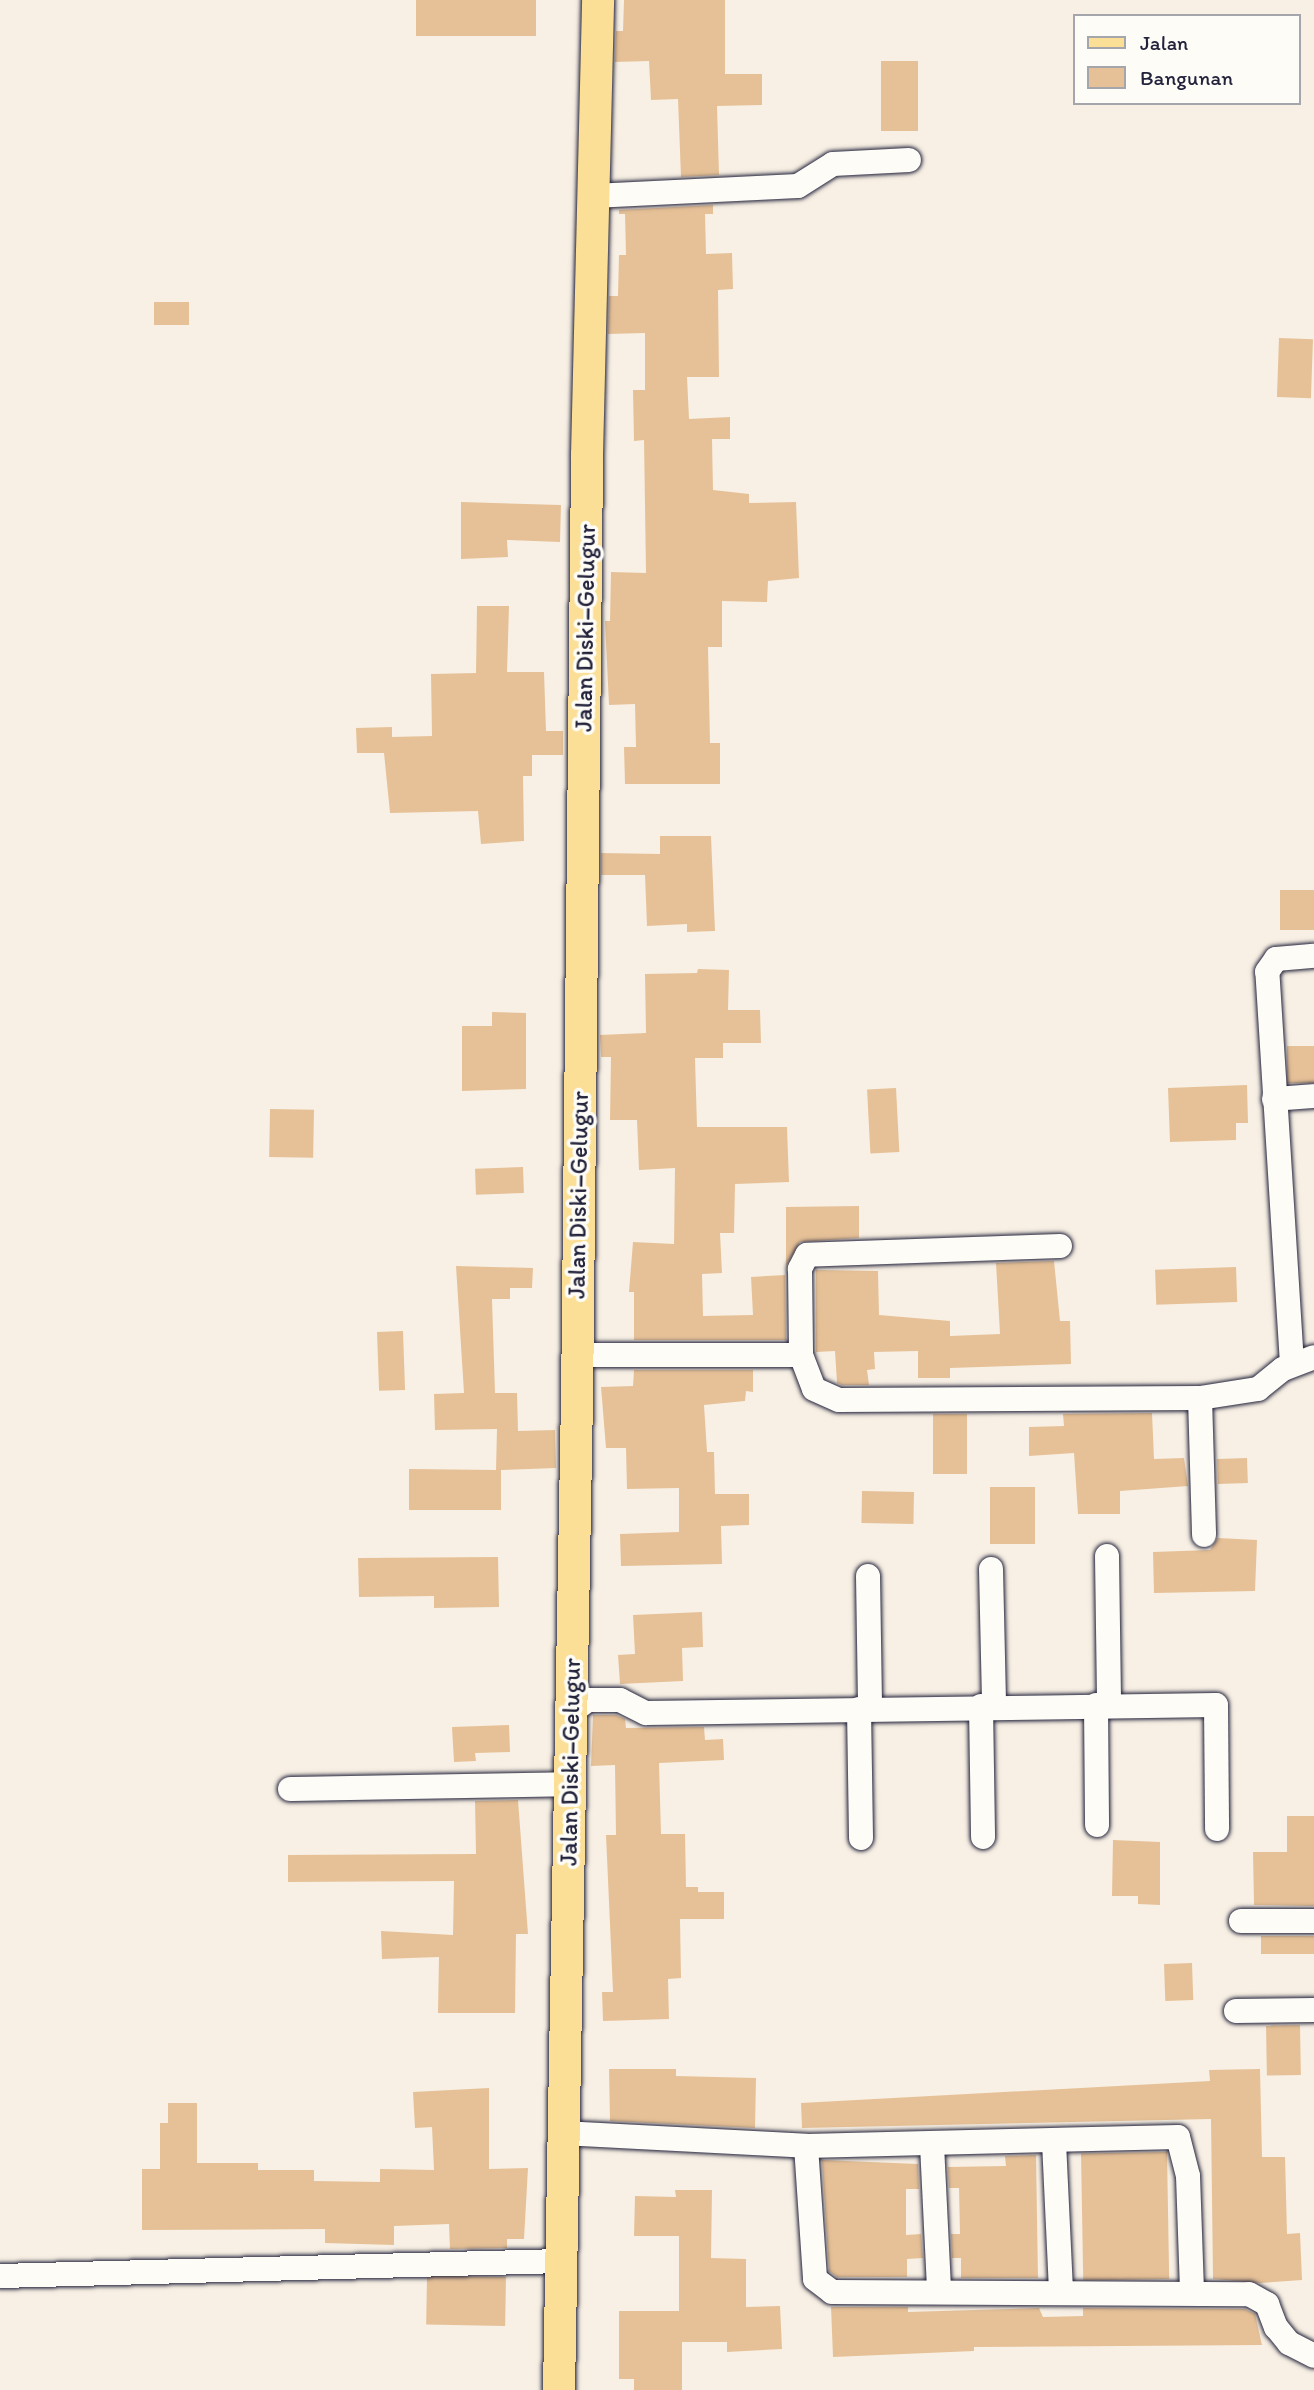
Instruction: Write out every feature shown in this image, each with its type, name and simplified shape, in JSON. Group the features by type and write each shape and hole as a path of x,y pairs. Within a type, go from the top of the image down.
{"main road":[{"name":"Jalan Diski–Gelugur","path":"559,2390 598,0"}],"street":[{"path":"593,196 799,186 834,164 909,160"},
{"path":"1060,1246 807,1255 800,1269 801,1355 814,1389 839,1400 1200,1398 1258,1389 1303,1361 1275,1099 1267,972 1276,959 1314,956"},
{"path":"1275,1099 1314,1097"},
{"path":"576,1355 801,1355"},
{"path":"1200,1398 1204,1535"},
{"path":"1097,1825 1107,1556"},
{"path":"983,1837 991,1569"},
{"path":"861,1838 868,1576"},
{"path":"570,1713 588,1700 620,1700 646,1713 987,1706 1216,1705 1217,1829"},
{"path":"290,1789 569,1784"},
{"path":"1241,1921 1314,1921"},
{"path":"1236,2011 1314,2010"},
{"path":"562,2133 806,2146 1178,2137 1188,2176 1192,2291"},
{"path":"1054,2142 1061,2290"},
{"path":"932,2145 939,2290"},
{"path":"806,2146 815,2279 837,2293 939,2290 1192,2291 1258,2298 1267,2304 1282,2336 1314,2356"},
{"path":"0,2276 560,2260"}],"building":[{"path":"416,0 536,0 536,36 416,36"},
{"path":"624,0 725,0 725,74 762,74 762,105 717,106 719,175 681,177 678,99 651,100 649,61 615,62 616,31 623,31"},
{"path":"881,61 918,61 918,131 881,131"},
{"path":"713,205 713,214 705,214 706,254 732,253 733,289 718,290 719,377 687,377 689,419 730,417 730,439 712,439 713,490 749,494 749,503 796,502 799,578 768,581 767,602 722,601 722,647 708,647 710,743 720,743 720,784 625,784 624,747 636,747 635,704 609,705 605,621 610,621 611,572 646,573 644,440 634,441 633,390 645,390 645,333 608,334 609,296 618,296 619,255 626,255 625,214 619,214 619,210"},
{"path":"154,302 189,302 189,325 154,325"},
{"path":"1279,338 1313,339 1311,398 1277,397"},
{"path":"461,502 561,505 560,542 507,540 508,557 461,559"},
{"path":"477,606 509,606 507,672 544,672 546,731 563,731 563,755 532,755 532,776 523,776 524,841 481,844 478,811 390,813 384,753 357,753 356,728 392,727 392,737 432,736 431,674 476,673"},
{"path":"660,836 711,836 715,931 687,932 687,924 647,926 645,875 601,875 601,853 660,854"},
{"path":"1280,890 1314,890 1314,930 1280,930"},
{"path":"698,969 729,970 728,1010 760,1010 761,1043 723,1043 723,1058 695,1058 697,1127 787,1127 789,1182 735,1184 734,1233 720,1233 722,1273 702,1274 703,1316 753,1315 751,1277 785,1275 786,1340 634,1340 634,1292 629,1292 633,1242 674,1244 675,1168 639,1170 637,1120 610,1120 611,1057 601,1057 600,1035 646,1033 645,974 697,973"},
{"path":"492,1012 526,1013 526,1089 462,1091 462,1026 492,1026"},
{"path":"1287,1046 1314,1046 1314,1083 1287,1083"},
{"path":"1247,1085 1248,1123 1236,1123 1236,1140 1170,1142 1168,1088"},
{"path":"896,1088 899,1152 870,1153 867,1090"},
{"path":"270,1109 314,1110 313,1158 269,1157"},
{"path":"523,1167 524,1193 476,1195 475,1169"},
{"path":"859,1206 859,1238 800,1242 786,1266 786,1207"},
{"path":"1054,1261 1060,1321 1070,1321 1071,1364 950,1368 950,1378 918,1378 918,1351 874,1352 875,1369 867,1370 869,1385 842,1385 837,1383 835,1351 816,1352 816,1270 878,1271 879,1315 950,1321 950,1336 1000,1334 996,1263"},
{"path":"456,1266 533,1268 532,1288 510,1288 510,1299 492,1299 495,1393 517,1393 518,1431 555,1430 556,1468 501,1470 501,1510 409,1510 409,1469 496,1470 497,1429 435,1430 434,1394 464,1393"},
{"path":"1236,1267 1237,1302 1156,1305 1155,1270"},
{"path":"403,1331 405,1390 379,1391 377,1332"},
{"path":"634,1370 753,1370 753,1392 746,1391 745,1401 704,1405 707,1452 714,1452 715,1494 749,1494 749,1525 721,1526 722,1564 621,1566 620,1534 679,1532 679,1488 627,1489 626,1448 606,1448 601,1387 633,1386"},
{"path":"1152,1413 1154,1459 1184,1458 1188,1486 1120,1491 1120,1514 1078,1514 1074,1453 1029,1456 1029,1427 1064,1426 1063,1414"},
{"path":"933,1414 967,1414 967,1474 933,1474"},
{"path":"1247,1458 1248,1483 1218,1484 1217,1459"},
{"path":"990,1487 1035,1487 1035,1544 990,1544"},
{"path":"862,1491 914,1492 913,1524 861,1523"},
{"path":"1218,1538 1257,1540 1255,1591 1154,1593 1153,1552 1210,1550"},
{"path":"498,1557 499,1607 434,1608 434,1596 359,1597 358,1558"},
{"path":"702,1612 703,1647 682,1648 683,1681 620,1684 618,1655 635,1654 633,1615"},
{"path":"593,1715 616,1715 625,1719 626,1728 704,1727 705,1740 723,1739 724,1760 659,1763 661,1834 685,1834 686,1887 698,1887 698,1892 724,1892 724,1919 680,1919 681,1978 668,1979 669,2019 603,2021 602,1992 613,1992 606,1835 616,1835 615,1765 591,1766"},
{"path":"509,1725 510,1752 475,1753 476,1761 454,1762 452,1727"},
{"path":"518,1800 528,1934 516,1934 515,2013 438,2013 439,1957 382,1959 381,1931 453,1935 454,1881 288,1882 288,1855 476,1854 475,1801"},
{"path":"1287,1816 1314,1816 1314,1906 1254,1905 1253,1852 1287,1852"},
{"path":"1113,1840 1160,1842 1160,1905 1138,1904 1138,1896 1112,1896"},
{"path":"1261,1936 1314,1936 1314,1954 1261,1954"},
{"path":"1192,1963 1193,2000 1165,2001 1164,1964"},
{"path":"1300,2025 1301,2075 1267,2076 1266,2026"},
{"path":"609,2069 676,2069 676,2076 756,2078 755,2128 610,2121"},
{"path":"1260,2069 1262,2157 1285,2157 1287,2234 1300,2233 1302,2280 1260,2283 1213,2279 1211,2119 802,2128 801,2103 1210,2081 1209,2070"},
{"path":"489,2088 489,2169 528,2168 524,2239 507,2239 507,2248 450,2249 449,2224 394,2226 394,2245 325,2243 325,2229 142,2230 142,2169 160,2169 160,2123 168,2123 168,2103 197,2103 197,2163 258,2163 258,2170 314,2170 314,2181 380,2182 380,2169 434,2170 432,2127 415,2128 413,2092"},
{"path":"1167,2152 1169,2279 1083,2280 1081,2154"},
{"path":"1036,2155 1038,2278 961,2278 961,2258 952,2258 951,2234 960,2234 959,2188 949,2188 948,2167 1006,2166 1005,2156"},
{"path":"822,2160 918,2164 919,2189 906,2189 906,2235 921,2234 923,2258 907,2259 907,2277 837,2277 829,2271"},
{"path":"675,2190 712,2190 711,2258 746,2259 746,2307 780,2306 782,2349 727,2352 727,2342 682,2342 682,2390 634,2390 634,2379 619,2379 619,2311 679,2311 679,2236 634,2236 635,2196 676,2197"},
{"path":"427,2276 506,2277 505,2326 426,2325"},
{"path":"831,2307 908,2307 908,2312 1039,2308 1043,2317 1083,2316 1083,2308 1245,2309 1255,2314 1262,2345 974,2347 974,2351 833,2357"}]}
